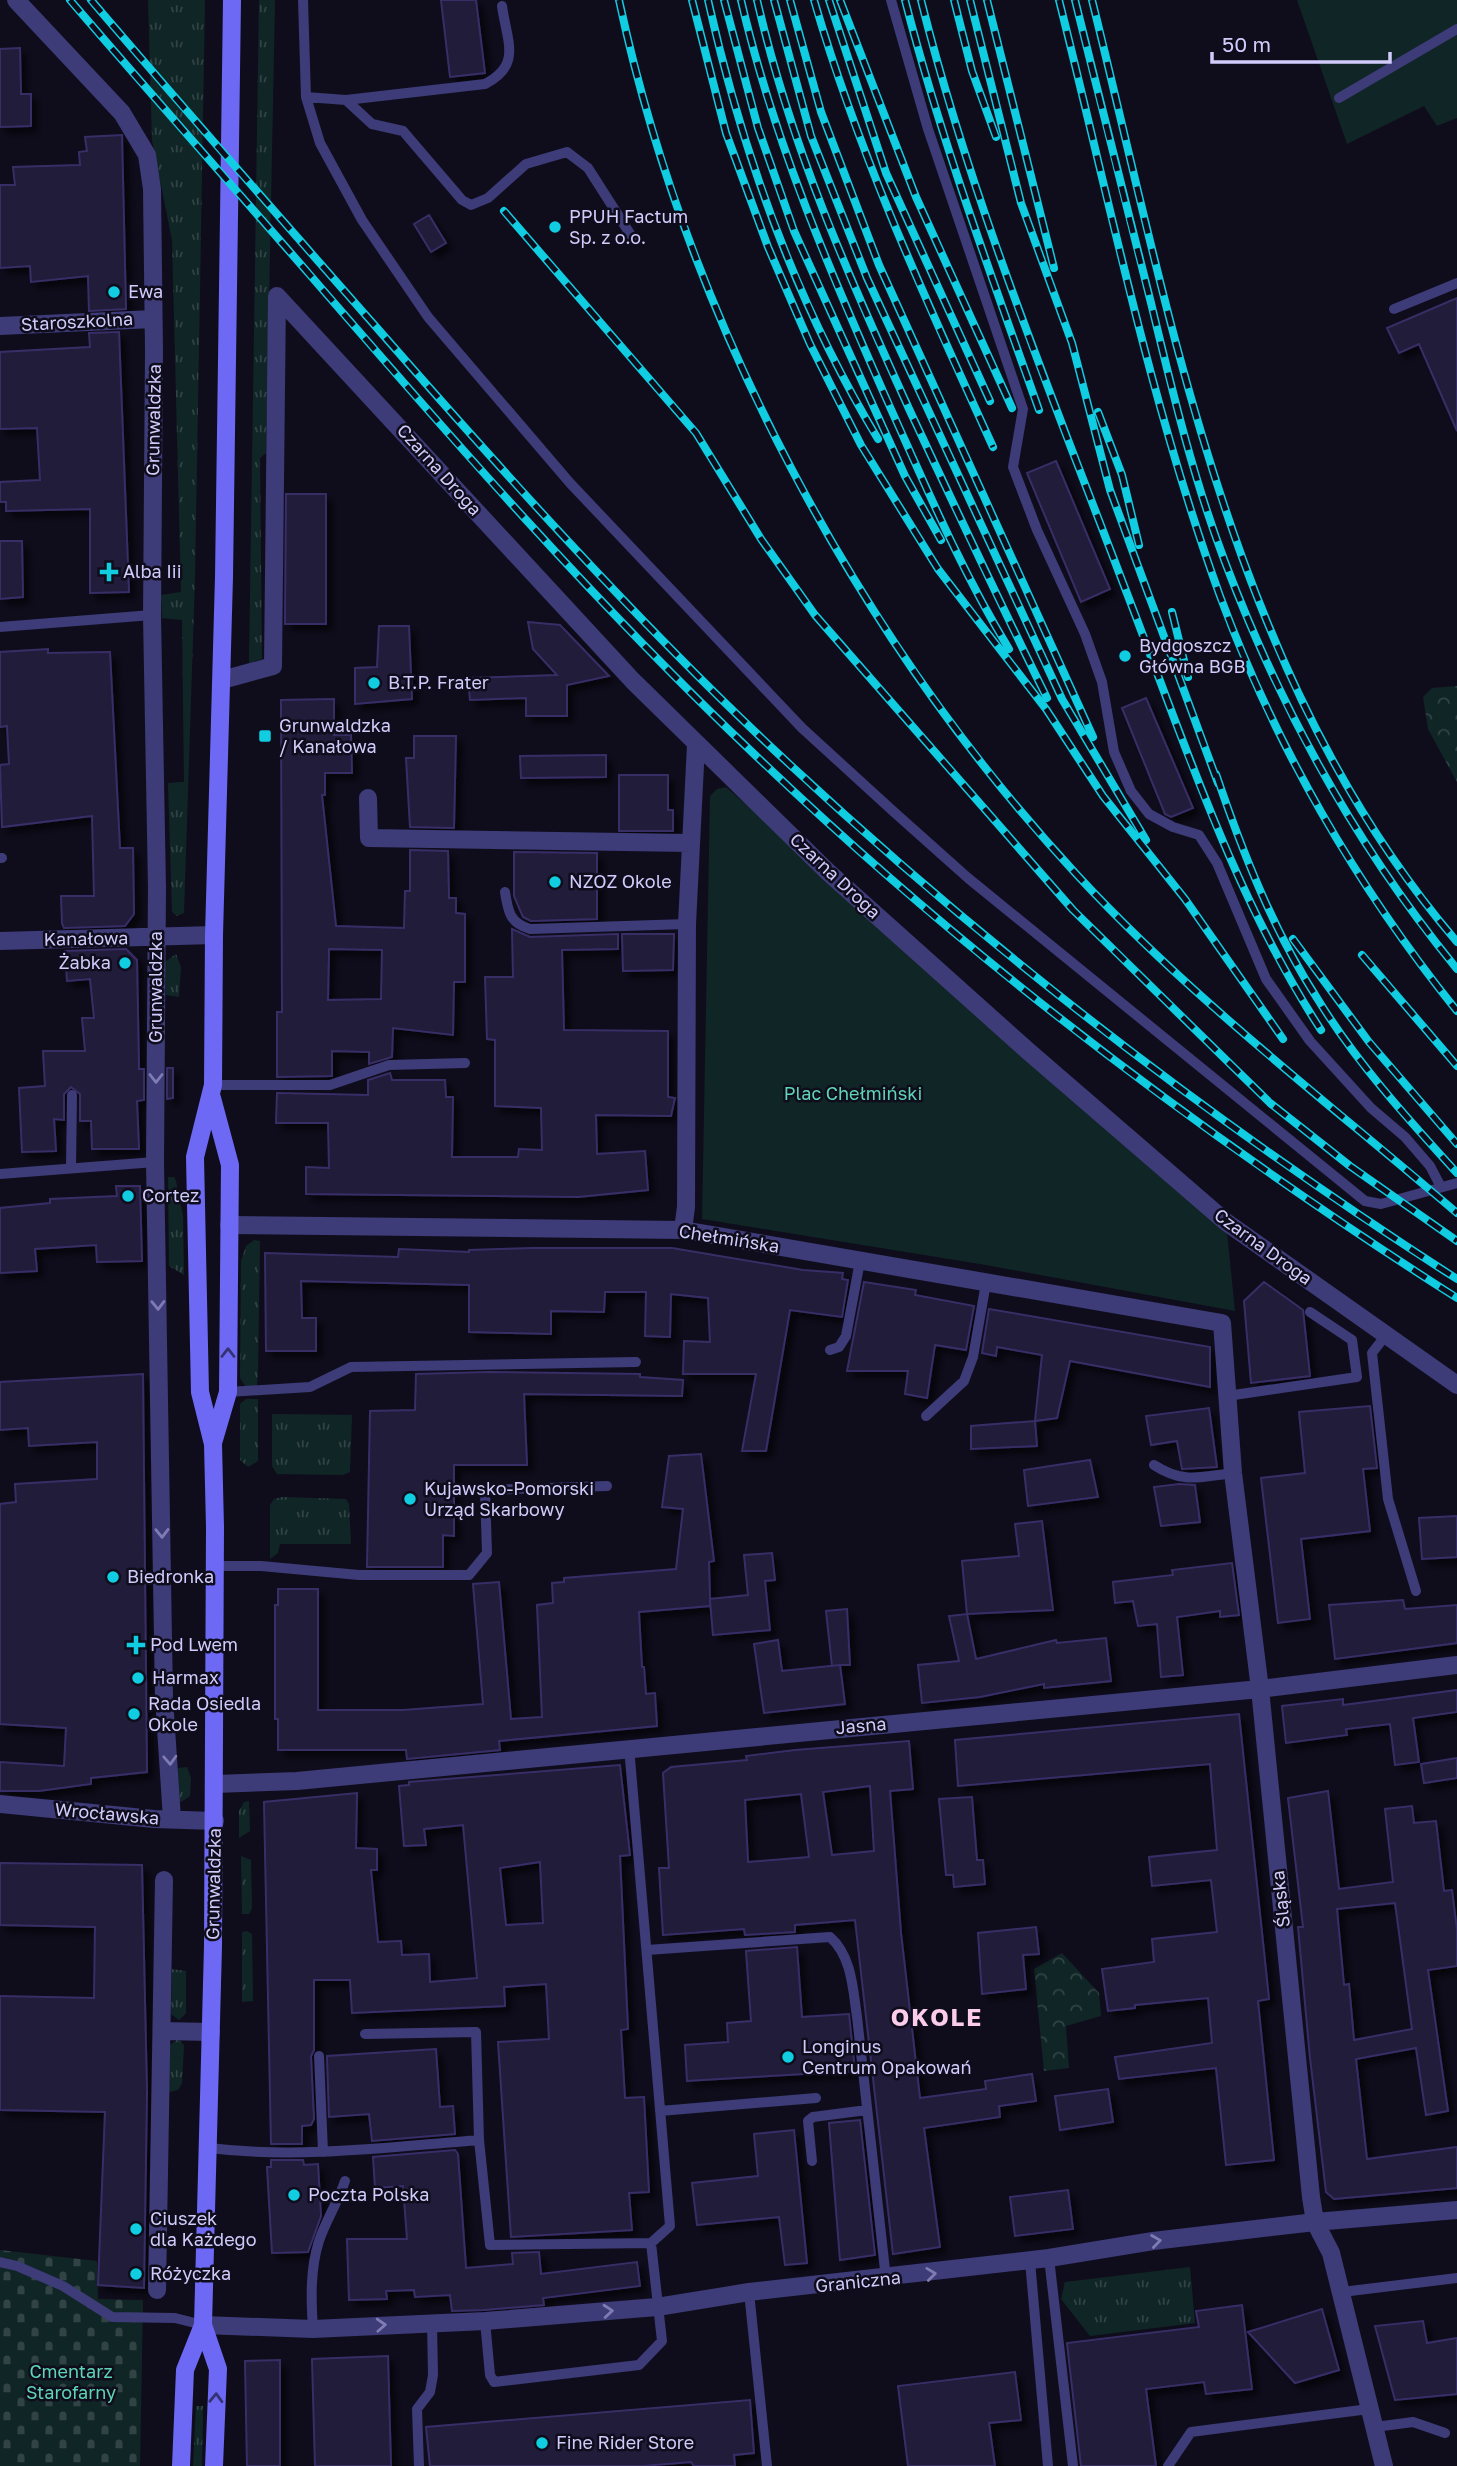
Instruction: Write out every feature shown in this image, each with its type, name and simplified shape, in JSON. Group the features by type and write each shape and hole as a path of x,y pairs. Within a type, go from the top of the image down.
{"main road":[{"name":"Grunwaldzka","path":"181,2466 185,2370 203,2325 209,2148 215,1821 215,1566 213,1444 200,1392 195,1157 212,1090 222,680 232,0"},
{"name":"Grunwaldzka","path":"212,1090 230,1165 228,1392 213,1444"},
{"name":"Grunwaldzka","path":"203,2325 218,2369 214,2466"}],"street":[{"name":"Grunwaldzka","path":"16,0 121,113 147,155 152,189 152,615 157,936 155,1162 164,1698 172,1819"},
{"name":"Czarna Droga","path":"222,680 273,666 277,296 548,591 696,745 828,872 1206,1206 1457,1385"},
{"name":"Staroszkolna","path":"0,326 153,319"},
{"path":"683,1230 687,1207 687,925 696,745"},
{"path":"368,798 369,838 690,843"},
{"name":"Kanałowa","path":"0,941 214,935"},
{"name":"Chełmińska","path":"229,1225 683,1230 1222,1323"},
{"name":"Śląska","path":"1222,1323 1233,1473 1260,1689 1315,2222 1331,2253 1384,2466"},
{"name":"Jasna","path":"215,1784 265,1783 1260,1689 1457,1665"},
{"name":"Wrocławska","path":"0,1804 215,1821"},
{"path":"157,2290 164,1880"},
{"path":"162,2031 211,2032"},
{"name":"Graniczna","path":"203,2325 313,2329 485,2321 657,2307 749,2292 886,2279 1030,2261 1153,2241 1315,2222 1457,2210"}],"lane":[{"path":"303,0 306,97 320,143 362,220 429,317 570,483 802,728 968,878 1365,1201 1381,1204 1457,1182"},
{"path":"891,0 928,129 1023,409 1013,467 1037,530 1085,634 1102,682 1114,752 1127,781 1149,814 1173,827 1199,835 1217,863 1266,979 1310,1041 1371,1108 1405,1137 1430,1166 1441,1187"},
{"path":"306,97 346,100 485,84 502,75 510,62 502,6"},
{"path":"1339,97 1457,29"},
{"path":"346,100 372,124 403,131 461,200 471,205 488,198 526,164 567,152 588,168 634,240"},
{"path":"1394,309 1457,283"},
{"path":"0,627 152,615"},
{"path":"505,892 508,914 518,925 530,929 687,925"},
{"path":"212,1090 330,1085 389,1065 466,1063"},
{"path":"71,1167 72,1095"},
{"path":"0,1174 155,1162"},
{"path":"830,1350 839,1347 846,1336 860,1261"},
{"path":"926,1416 964,1381 973,1357 986,1283"},
{"path":"1227,1396 1357,1377 1352,1340 1310,1312"},
{"path":"1386,1335 1373,1353 1387,1486 1416,1591"},
{"path":"228,1392 310,1387 351,1367 636,1362"},
{"path":"1154,1465 1171,1476 1183,1479 1233,1473"},
{"path":"215,1566 261,1566 359,1575 469,1575 487,1553 485,1490 607,1486"},
{"path":"365,2034 475,2032 489,2245 651,2243 670,2226 629,1747"},
{"path":"647,1950 830,1937 841,1946 851,1976 886,2279"},
{"path":"319,2056 323,2152"},
{"path":"660,2111 816,2098"},
{"path":"812,2161 808,2122 814,2118 867,2110"},
{"path":"209,2148 258,2154 480,2140"},
{"path":"313,2329 311,2294 319,2242 337,2206 345,2181"},
{"path":"485,2321 494,2382 639,2365 662,2341 651,2243"},
{"path":"1049,2258 1073,2466"},
{"path":"1030,2261 1048,2466"},
{"path":"0,2262 17,2266 63,2286 112,2317 175,2318 203,2325"},
{"path":"1342,2292 1457,2278"},
{"path":"749,2292 767,2466"},
{"path":"419,2466 417,2409 430,2392 433,2375 432,2323"},
{"path":"1168,2466 1191,2432 1372,2418 1413,2423 1445,2433"}],"green space":[{"path":"148,0 205,0 195,577 184,913 177,916 172,912 168,783 184,782 182,620 162,618 161,595 181,592 172,240 152,140"},
{"path":"259,0 275,0 266,453 260,458 262,659 249,663"},
{"path":"1297,0 1457,0 1457,118 1437,126 1424,106 1347,144"},
{"path":"1457,686 1457,782 1428,729 1423,697 1432,688"},
{"name":"Plac Chełmiński","path":"726,787 1226,1222 1235,1311 986,1265 702,1219 710,796 717,789"},
{"path":"176,954 181,967 179,997 166,995 165,962"},
{"path":"168,1177 174,1177 176,1181 183,1216 184,1275 169,1266"},
{"path":"254,1240 260,1241 258,1369 257,1386 246,1387 240,1378 241,1261 246,1246"},
{"path":"246,1399 258,1399 258,1461 248,1467 240,1460 240,1404"},
{"path":"272,1414 352,1415 350,1472 343,1475 277,1474 272,1466"},
{"path":"274,1499 346,1499 349,1504 351,1544 280,1544 278,1553 270,1559 270,1505"},
{"path":"187,1767 191,1778 190,1796 181,1802 178,1800 175,1771"},
{"path":"249,1801 250,1831 239,1838 239,1811 244,1802"},
{"path":"241,1856 251,1860 252,1908 249,1914 242,1914"},
{"path":"242,1932 252,1934 253,2001 242,2002"},
{"path":"1062,1953 1099,1993 1101,2016 1066,2026 1069,2068 1044,2071 1034,1969"},
{"path":"172,1969 186,1971 186,2013 179,2020 171,2014"},
{"path":"178,2039 184,2045 182,2083 178,2090 169,2092 170,2045"},
{"name":"Cmentarz Starofarny","path":"0,2250 97,2261 98,2299 143,2300 140,2466 0,2466"},
{"path":"1190,2267 1195,2323 1090,2336 1061,2299 1065,2282"},
{"path":"196,2406 203,2406 202,2466 193,2466"}],"building":[{"path":"441,0 476,0 485,73 450,77"},
{"path":"20,48 21,94 31,94 31,126 0,127 0,49"},
{"path":"122,135 126,309 89,311 88,276 31,282 30,266 0,268 0,185 15,185 13,167 80,165 79,152 87,151 85,137"},
{"path":"429,215 446,243 431,252 414,224"},
{"path":"1457,298 1457,431 1419,344 1399,353 1387,328"},
{"path":"119,332 129,592 90,593 90,509 6,511 6,502 0,502 0,482 40,480 37,428 0,429 0,352 90,347 89,333"},
{"path":"1056,461 1110,589 1081,602 1027,473"},
{"path":"286,494 326,494 326,624 285,624"},
{"path":"0,541 22,541 23,597 0,599"},
{"path":"528,622 560,625 609,676 567,685 567,716 526,716 526,698 470,700 468,678 557,675 533,649"},
{"path":"379,626 409,626 412,699 355,704 355,668 377,667"},
{"path":"48,649 48,653 110,652 120,848 133,848 134,914 125,926 64,928 62,923 61,896 94,896 92,816 2,827 0,765 9,764 7,726 0,727 0,652"},
{"path":"1146,698 1193,808 1171,817 1165,814 1122,708"},
{"path":"334,699 334,735 351,735 352,773 325,773 325,795 322,795 336,926 404,928 405,891 410,891 410,850 448,851 449,898 456,898 456,913 465,914 465,982 454,982 453,1035 393,1028 392,1057 369,1064 369,1052 332,1051 332,1076 277,1077 277,1012 282,1012 281,700","holes":["329,949 382,950 381,999 328,1000"]},
{"path":"414,736 456,736 454,828 410,827 406,758 414,758"},
{"path":"606,755 606,777 521,778 520,756"},
{"path":"619,775 668,775 668,810 673,810 673,831 619,831"},
{"name":"NZOZ Okole","path":"514,852 597,853 597,919 531,921 523,917 514,896"},
{"path":"512,929 530,937 618,934 618,949 562,950 564,1030 668,1031 668,1097 675,1098 671,1116 596,1115 597,1154 645,1151 648,1190 578,1197 306,1194 306,1167 329,1168 328,1123 276,1123 277,1093 368,1095 368,1080 390,1073 392,1080 445,1080 446,1097 453,1097 452,1157 518,1157 519,1149 542,1150 541,1108 495,1106 495,1040 487,1039 485,977 513,977"},
{"path":"622,934 674,934 673,970 623,971"},
{"path":"126,949 137,960 139,1069 144,1069 144,1100 137,1101 139,1149 92,1149 91,1121 80,1121 80,1094 71,1087 64,1094 64,1120 54,1119 56,1151 22,1152 19,1088 45,1086 43,1051 85,1051 82,1018 94,1018 90,979 67,981 65,951"},
{"path":"167,1068 173,1068 173,1098 167,1099"},
{"path":"116,1186 140,1186 142,1261 97,1262 96,1245 35,1249 37,1271 0,1273 0,1208 50,1203 50,1199 117,1196"},
{"path":"533,1248 672,1248 803,1270 843,1273 842,1279 848,1280 842,1317 790,1310 766,1451 742,1451 756,1374 683,1374 684,1341 710,1342 708,1298 671,1294 670,1337 645,1336 646,1292 605,1292 604,1312 551,1311 551,1334 469,1332 469,1285 301,1281 302,1318 316,1318 316,1351 266,1351 265,1253 398,1257 399,1249 469,1252"},
{"path":"864,1282 916,1290 915,1295 974,1306 966,1350 935,1345 927,1398 905,1394 908,1371 847,1371"},
{"path":"1264,1282 1303,1310 1310,1376 1251,1383 1244,1301"},
{"path":"989,1309 1210,1347 1210,1387 1070,1361 1057,1418 1035,1421 1042,1355 997,1347 996,1356 982,1353"},
{"path":"143,1374 147,1772 91,1778 91,1784 39,1791 0,1791 0,1762 64,1766 66,1728 0,1724 0,1504 16,1502 15,1484 97,1479 97,1442 29,1446 28,1428 0,1430 0,1382"},
{"path":"416,1374 640,1374 640,1377 683,1380 682,1396 524,1394 527,1465 454,1465 454,1536 443,1535 443,1567 367,1567 370,1411 415,1410"},
{"path":"1370,1406 1377,1468 1363,1469 1370,1531 1301,1539 1310,1619 1278,1623 1261,1478 1305,1473 1299,1412"},
{"path":"1209,1408 1217,1467 1182,1469 1177,1441 1151,1445 1146,1416"},
{"path":"1035,1421 1037,1446 971,1449 971,1426"},
{"path":"701,1454 714,1561 709,1562 710,1599 748,1595 744,1555 772,1553 775,1580 765,1581 770,1630 713,1635 710,1600 710,1606 639,1612 646,1694 655,1693 657,1726 499,1741 500,1750 407,1759 406,1750 278,1750 278,1719 275,1719 275,1605 278,1605 278,1589 318,1589 318,1710 403,1710 483,1704 473,1584 499,1582 511,1719 542,1717 537,1605 553,1603 552,1583 564,1582 564,1578 676,1569 683,1509 662,1507 669,1456"},
{"path":"1090,1460 1098,1497 1028,1506 1024,1470"},
{"path":"1195,1485 1200,1522 1161,1526 1154,1487"},
{"path":"1457,1516 1457,1557 1422,1559 1419,1518"},
{"path":"1042,1521 1053,1610 967,1614 962,1561 1019,1556 1015,1524"},
{"path":"1232,1563 1239,1615 1220,1617 1220,1611 1177,1617 1183,1675 1161,1677 1157,1624 1138,1626 1133,1601 1115,1603 1113,1582 1173,1575 1172,1570"},
{"path":"1403,1600 1405,1609 1457,1605 1457,1643 1335,1659 1329,1605"},
{"path":"847,1609 850,1665 840,1665 845,1704 764,1713 754,1644 778,1640 782,1671 832,1666 826,1611"},
{"path":"967,1614 976,1659 1056,1640 1057,1643 1106,1638 1111,1681 1044,1688 1044,1684 980,1697 922,1703 918,1665 959,1661 949,1616"},
{"path":"1457,1690 1457,1712 1413,1718 1419,1762 1395,1765 1390,1724 1346,1729 1347,1735 1286,1743 1282,1706 1343,1699 1343,1705"},
{"path":"1239,1714 1269,1999 1258,2001 1274,2160 1226,2165 1216,2068 1119,2079 1115,2057 1212,2043 1208,1998 1135,2005 1135,2008 1108,2011 1102,1969 1154,1962 1152,1939 1217,1932 1211,1880 1152,1886 1149,1857 1217,1850 1210,1764 958,1786 955,1740"},
{"path":"909,1741 913,1789 890,1791 901,1933 920,2098 986,2089 985,2081 1032,2074 1036,2101 999,2106 1000,2117 924,2128 940,2247 893,2254 855,1920 795,1925 795,1932 745,1935 744,1929 663,1935 659,1868 669,1868 663,1773 671,1767 747,1760 746,1756","holes":["870,1786 874,1851 832,1855 823,1792","801,1794 809,1857 748,1862 745,1800"]},
{"path":"1457,1758 1457,1778 1424,1783 1421,1764"},
{"path":"620,1765 630,1855 620,1856 628,2029 621,2030 625,2098 644,2097 649,2192 629,2193 632,2230 511,2237 498,2042 549,2039 546,1984 504,1987 505,2006 352,2013 350,1980 314,1980 314,2050 311,2056 314,2119 311,2125 302,2126 302,2144 271,2144 264,1802 357,1793 356,1848 377,1849 377,1870 371,1870 378,1942 401,1941 402,1955 429,1954 430,1982 477,1978 463,1825 424,1829 426,1845 404,1846 399,1786 409,1785 409,1782","holes":["540,1862 543,1923 506,1925 500,1868"]},
{"path":"1328,1791 1339,1889 1393,1882 1385,1809 1412,1806 1414,1823 1436,1821 1444,1891 1452,1890 1457,1930 1457,1966 1428,1970 1448,2111 1426,2115 1416,2048 1356,2059 1367,2159 1457,2147 1457,2188 1334,2199 1326,2192 1310,2058 1298,1927 1303,1927 1288,1798","holes":["1395,1903 1412,2029 1354,2040 1349,1984 1344,1985 1337,1909"]},
{"path":"972,1797 977,1860 983,1860 985,1884 954,1887 953,1875 946,1875 939,1799"},
{"path":"0,1863 142,1865 147,2092 144,2288 98,2285 105,2112 0,2110 0,1996 94,1998 95,1927 0,1925"},
{"path":"1036,1927 1039,1954 1023,1955 1026,1989 982,1994 978,1933"},
{"path":"797,1947 802,2017 849,2014 855,2071 687,2081 685,2045 728,2042 727,2023 751,2021 746,1951"},
{"path":"436,2049 440,2107 453,2106 455,2134 372,2141 369,2114 329,2117 327,2056"},
{"path":"1108,2089 1113,2122 1060,2130 1055,2096"},
{"path":"860,2120 875,2255 840,2260 829,2123"},
{"path":"794,2130 807,2263 785,2265 779,2217 697,2225 692,2183 758,2176 754,2134"},
{"path":"455,2150 458,2154 466,2268 513,2264 512,2253 539,2252 541,2274 637,2262 640,2286 543,2298 544,2305 484,2310 452,2311 450,2295 415,2297 414,2290 386,2291 387,2299 349,2300 347,2239 407,2239 403,2186 375,2188 373,2157"},
{"name":"Poczta Polska","path":"271,2160 303,2160 304,2165 318,2164 321,2216 308,2252 272,2253 267,2167 271,2167"},
{"path":"1068,2190 1073,2229 1015,2236 1010,2197"},
{"path":"1242,2305 1252,2389 1206,2394 1204,2382 1146,2389 1156,2466 1081,2466 1067,2343 1199,2327 1196,2311"},
{"path":"1322,2309 1339,2370 1295,2383 1248,2332"},
{"path":"1423,2321 1427,2343 1457,2338 1457,2394 1395,2400 1375,2326"},
{"path":"388,2356 391,2466 315,2466 312,2359"},
{"path":"280,2360 280,2466 247,2466 245,2361"},
{"path":"1015,2372 1021,2420 989,2423 995,2466 908,2466 898,2386"},
{"path":"750,2400 754,2453 734,2455 735,2466 694,2466 691,2462 643,2466 430,2466 426,2427"}],"railway":[{"path":"70,0 526,519 637,638 753,753 918,903 1092,1043 1271,1174 1457,1298"},
{"path":"91,0 520,489 668,646 771,747 933,892 1102,1029 1276,1158 1457,1279"},
{"path":"619,0 649,119 688,238 736,354 791,468 854,578 923,683 998,783 1078,876 1122,922 1263,1050 1457,1213"},
{"path":"692,0 726,133 768,247 810,344 861,445 938,569 1046,709 1103,796 1185,899 1283,1039"},
{"path":"708,0 738,114 775,226 822,335 878,439"},
{"path":"724,0 758,128 794,231 905,476 941,540"},
{"path":"741,0 770,105 826,257 946,530 1009,649"},
{"path":"757,0 804,159 843,260 910,411 1047,698"},
{"path":"774,0 811,136 867,278 1062,699 1146,840"},
{"path":"790,0 821,112 879,265 1093,737"},
{"path":"814,0 852,116 895,227 993,447"},
{"path":"829,0 886,173 990,401"},
{"path":"840,0 916,197 1012,408"},
{"path":"905,0 951,156 1039,410"},
{"path":"921,0 963,148 1013,294 1188,755 1261,924 1289,978 1321,1030"},
{"path":"954,0 972,71 996,137"},
{"path":"970,0 1021,203 1072,343 1110,490 1218,783"},
{"path":"987,0 1054,268"},
{"path":"1059,0 1151,375 1195,523 1242,652 1266,706 1322,813 1386,915 1457,1011"},
{"path":"1075,0 1184,434 1225,562 1271,671 1324,775 1386,875 1457,969"},
{"path":"1092,0 1184,372 1220,495 1264,614 1316,730 1380,839 1457,942"},
{"path":"504,211 696,433 761,539 815,615 1073,910 1270,1103 1350,1166 1457,1241"},
{"path":"1098,412 1122,475 1139,545"},
{"path":"1172,612 1188,677"},
{"path":"1216,774 1260,889 1301,972 1332,1022 1365,1067 1457,1173"},
{"path":"1293,939 1369,1042 1457,1144"},
{"path":"1362,955 1457,1066"}],"place":[{"name":"PPUH Factum Sp. z o.o.","path":"555,227"},
{"name":"Ewa","path":"114,292"},
{"name":"Alba Iii","path":"109,572"},
{"name":"Bydgoszcz Główna BGB","path":"1125,656"},
{"name":"B.T.P. Frater","path":"374,683"},
{"name":"Grunwaldzka / Kanałowa","path":"265,736"},
{"name":"NZOZ Okole","path":"555,882"},
{"name":"Żabka","path":"125,963"},
{"name":"Cortez","path":"128,1196"},
{"name":"Kujawsko-Pomorski Urząd Skarbowy","path":"410,1499"},
{"name":"Biedronka","path":"113,1577"},
{"name":"Pod Lwem","path":"136,1645"},
{"name":"Harmax","path":"138,1678"},
{"name":"Rada Osiedla Okole","path":"134,1714"},
{"name":"Longinus Centrum Opakowań","path":"788,2057"},
{"name":"Poczta Polska","path":"294,2195"},
{"name":"Ciuszek dla Każdego","path":"136,2229"},
{"name":"Różyczka","path":"136,2274"},
{"name":"Fine Rider Store","path":"542,2443"}],"district":[{"name":"OKOLE","path":"937,2018"}]}
